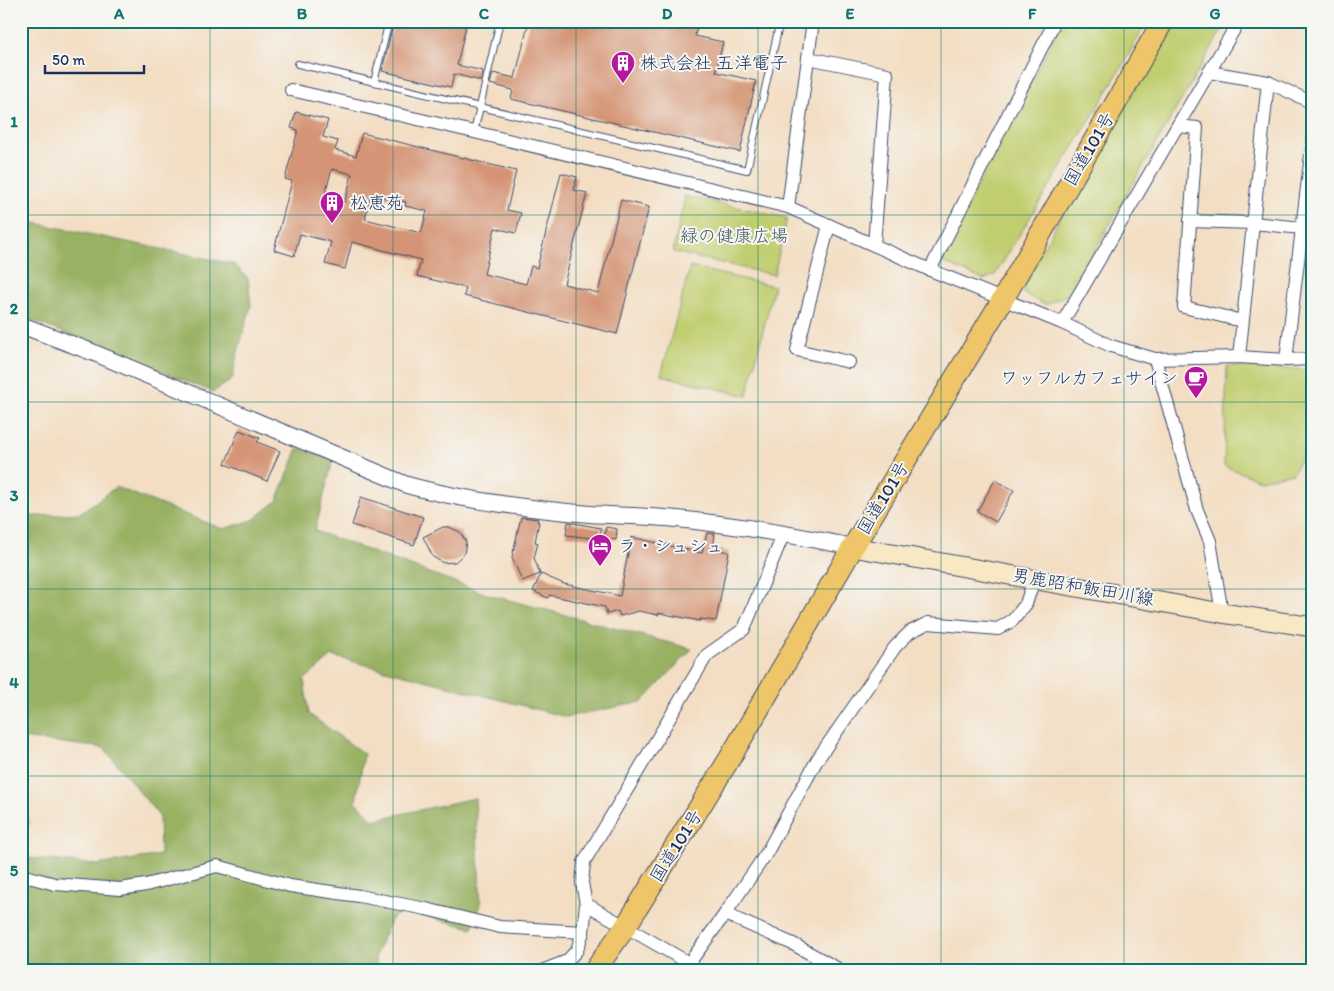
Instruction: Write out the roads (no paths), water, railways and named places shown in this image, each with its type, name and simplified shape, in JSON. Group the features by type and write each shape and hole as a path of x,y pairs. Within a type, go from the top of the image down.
{"highway":[{"name":"国道101号","path":"596,970 626,926 730,758 853,547 1003,299 1163,21"}],"main road":[{"name":"男鹿昭和飯田川線","path":"853,547 1222,613 1313,627"}],"street":[{"path":"788,207 813,21"},
{"path":"930,270 1055,21"},
{"path":"1062,322 1239,21"},
{"path":"808,58 886,74 874,245"},
{"path":"1209,72 1268,82 1313,103"},
{"path":"1239,357 1268,82"},
{"path":"291,90 788,207 930,270 1062,322 1111,346 1155,359 1239,357 1286,360 1313,359"},
{"path":"1178,126 1197,128 1184,307 1242,321"},
{"path":"1286,360 1313,138"},
{"path":"1190,221 1253,223 1302,228"},
{"path":"829,225 798,350 849,362"},
{"path":"21,325 92,352 407,485 436,493 482,501 589,514 676,519 784,533 853,547"},
{"path":"1155,359 1197,510 1210,541 1222,613"},
{"path":"544,970 567,961 577,950 583,932 586,904 582,883 584,862 707,655 744,630 784,533"},
{"path":"586,904 626,926 686,966 725,914 766,854 817,760 895,647 910,632 928,623 998,629 1014,620 1026,604 1034,578"},
{"path":"21,875 55,884 120,889 146,885 217,866 290,886 359,896 426,909 500,927 583,932"},
{"path":"725,914 792,944 840,970"}],"lane":[{"path":"374,82 389,21"},
{"path":"474,132 500,21"},
{"path":"298,64 746,170 780,21"}],"water":[{"path":"21,802 27,812 29,824 21,828"}],"place":[{"name":"株式会社 五洋電子","path":"623,84"},
{"name":"松恵苑","path":"332,224"},
{"name":"ワッフルカフェサイン","path":"1196,399"},
{"name":"ラ・シュシュ","path":"600,567"}],"park label":[{"name":"緑の健康広場","path":"734,236"}]}
